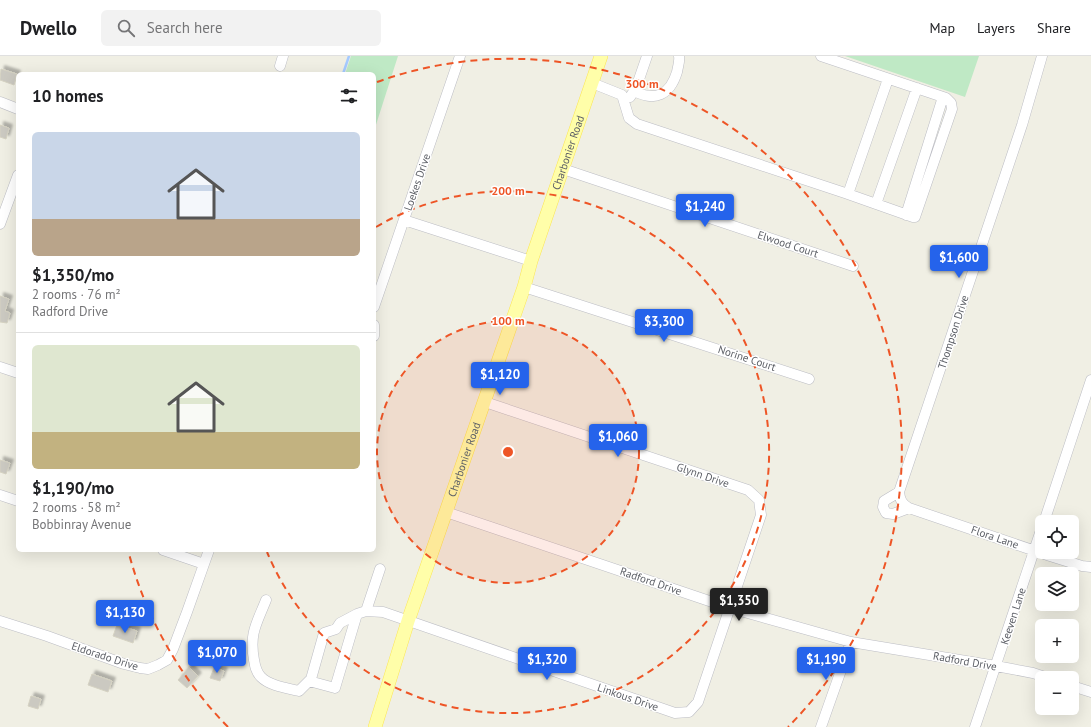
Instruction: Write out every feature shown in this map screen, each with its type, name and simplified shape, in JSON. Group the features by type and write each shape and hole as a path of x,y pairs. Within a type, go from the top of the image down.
{"main road":[{"name":"Charbonier Road","path":"375,727 408,621 485,402 524,287 531,261 601,56"}],"street":[{"path":"280,66 283,56"},
{"name":"Loekes Drive","path":"376,301 460,56"},
{"path":"626,104 634,91 647,56"},
{"path":"634,91 644,96 652,97 668,90 674,80 680,60 679,56"},
{"path":"592,84 622,94 629,118 637,124 848,194 906,215 913,217 917,215 952,109 952,105 949,100 821,56"},
{"name":"Thompson Drive","path":"900,497 1022,125 1042,56"},
{"path":"848,194 888,78"},
{"path":"876,204 917,88"},
{"path":"906,215 943,97"},
{"path":"0,102 16,108"},
{"path":"924,158 934,162"},
{"name":"Elwood Court","path":"563,169 853,266"},
{"path":"0,224 16,180"},
{"path":"404,220 531,261"},
{"name":"Norine Court","path":"524,287 564,298 809,379"},
{"path":"0,367 16,372"},
{"path":"1046,515 1091,380"},
{"name":"Glynn Drive","path":"485,402 748,490 759,500 762,515 730,608"},
{"path":"0,495 16,500"},
{"path":"900,497 884,501 883,507 886,513 893,514 909,508"},
{"name":"Flora Lane","path":"900,497 905,506 909,508 1082,566 1091,567"},
{"name":"Radford Drive","path":"446,512 730,608 851,642 996,666 1035,675"},
{"name":"Keeven Lane","path":"975,727 1035,547"},
{"path":"169,552 204,564"},
{"name":"Eldorado Drive","path":"0,621 47,636 124,664 148,669 167,660 173,649 208,552"},
{"path":"309,681 335,688 362,613 380,569"},
{"path":"266,600 253,633 252,647 256,669 260,677 268,682 299,691 311,679 331,627 362,613"},
{"name":"Linkous Drive","path":"362,613 383,612 676,713 689,712 698,702 730,608"},
{"path":"822,727 851,642"},
{"path":"1079,688 1091,692"}],"green space":[{"path":"351,56 398,56 376,125 376,72 346,72"},
{"path":"845,56 979,56 965,97"}],"building":[{"path":"1,69 16,74 14,85 0,80"},
{"path":"0,125 9,128 6,139 0,137"},
{"path":"0,296 9,299 5,311 10,313 7,323 0,322"},
{"path":"0,460 10,463 6,474 0,472"},
{"path":"117,625 137,631 133,643 113,636"},
{"path":"189,667 198,676 187,688 178,680"},
{"path":"214,668 224,671 220,681 210,678"},
{"path":"92,674 112,681 108,692 88,685"},
{"path":"31,696 41,699 38,709 28,706"}],"waterway":[{"path":"344,72 349,56"}]}
